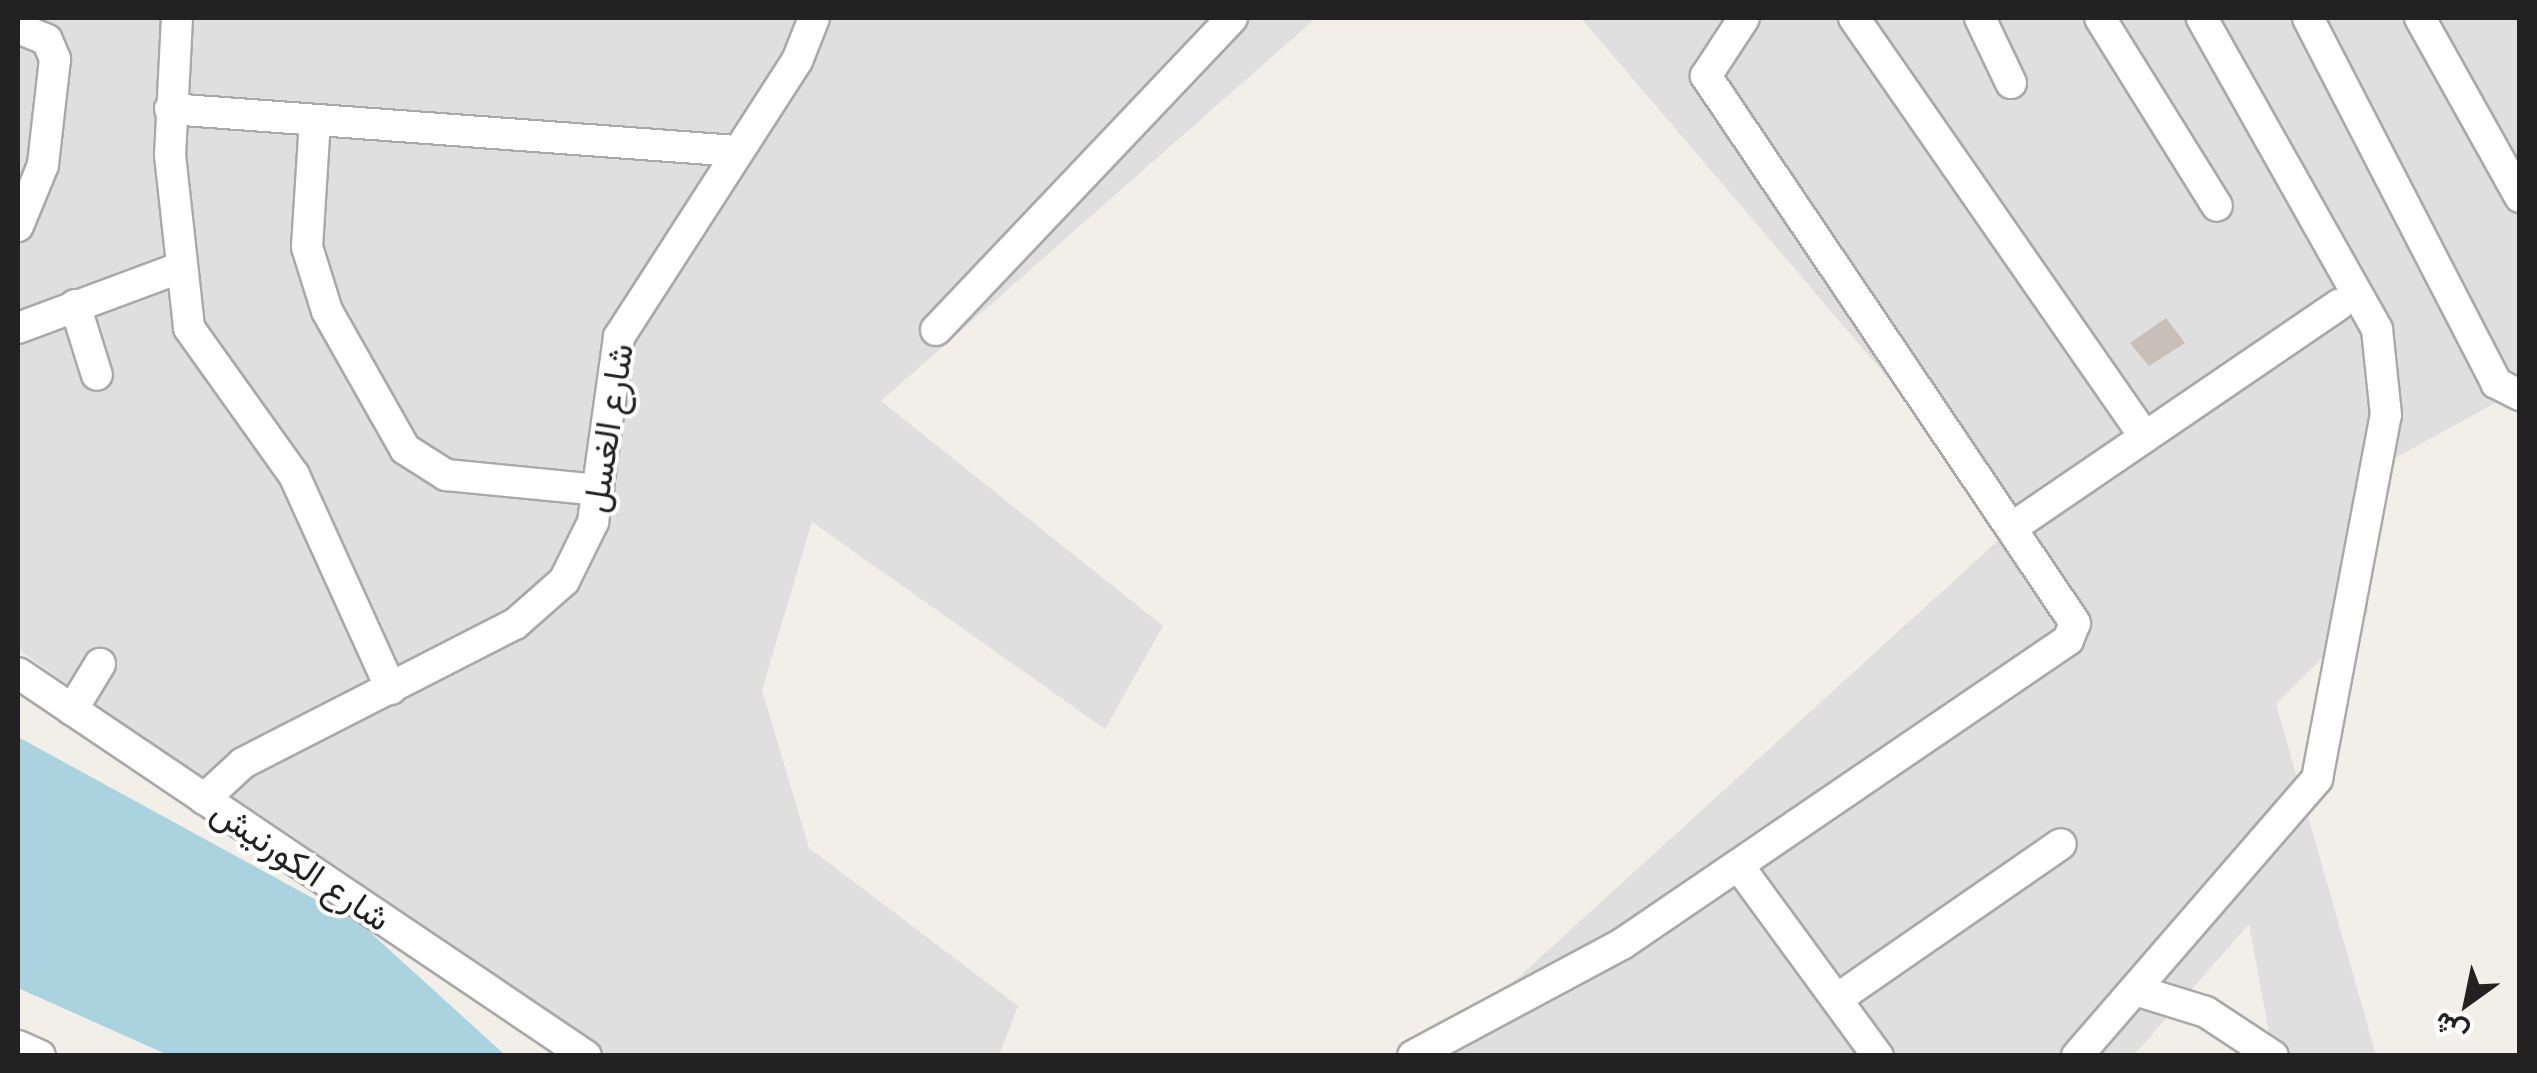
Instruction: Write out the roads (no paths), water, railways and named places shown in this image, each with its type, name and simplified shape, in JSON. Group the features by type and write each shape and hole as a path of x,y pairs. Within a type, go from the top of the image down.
{"street":[{"path":"177,18 170,109 179,268 189,328 294,475 391,689"},
{"name":"شارع الغسل","path":"204,800 242,763 391,689 542,606 582,553 598,490 620,337 738,151 814,18"},
{"path":"936,330 1232,18"},
{"path":"1413,1056 1622,944 2068,640 2076,623 2068,601 1706,76 1744,18"},
{"path":"1854,18 2144,438"},
{"path":"1980,18 2011,83"},
{"path":"2100,18 2217,206"},
{"path":"2077,1056 2317,779 2386,415 2378,329 2202,18"},
{"path":"2308,18 2496,383 2520,395"},
{"path":"2420,18 2520,197"},
{"path":"18,28 47,40 55,59 42,165 18,226"},
{"path":"170,109 738,151"},
{"path":"315,120 307,247 326,311 406,450 446,475 598,490"},
{"path":"18,328 179,268"},
{"path":"75,305 97,375"},
{"path":"2016,525 2339,305"},
{"path":"72,710 100,664"},
{"name":"شارع الكورنيش","path":"18,673 586,1056"},
{"path":"1836,999 2061,844"},
{"path":"1738,866 1878,1056"},
{"path":"2135,990 2206,1012 2273,1056"},
{"path":"18,1046 40,1056"}],"water":[{"path":"18,737 362,925 505,1055 168,1055 18,988"}]}
